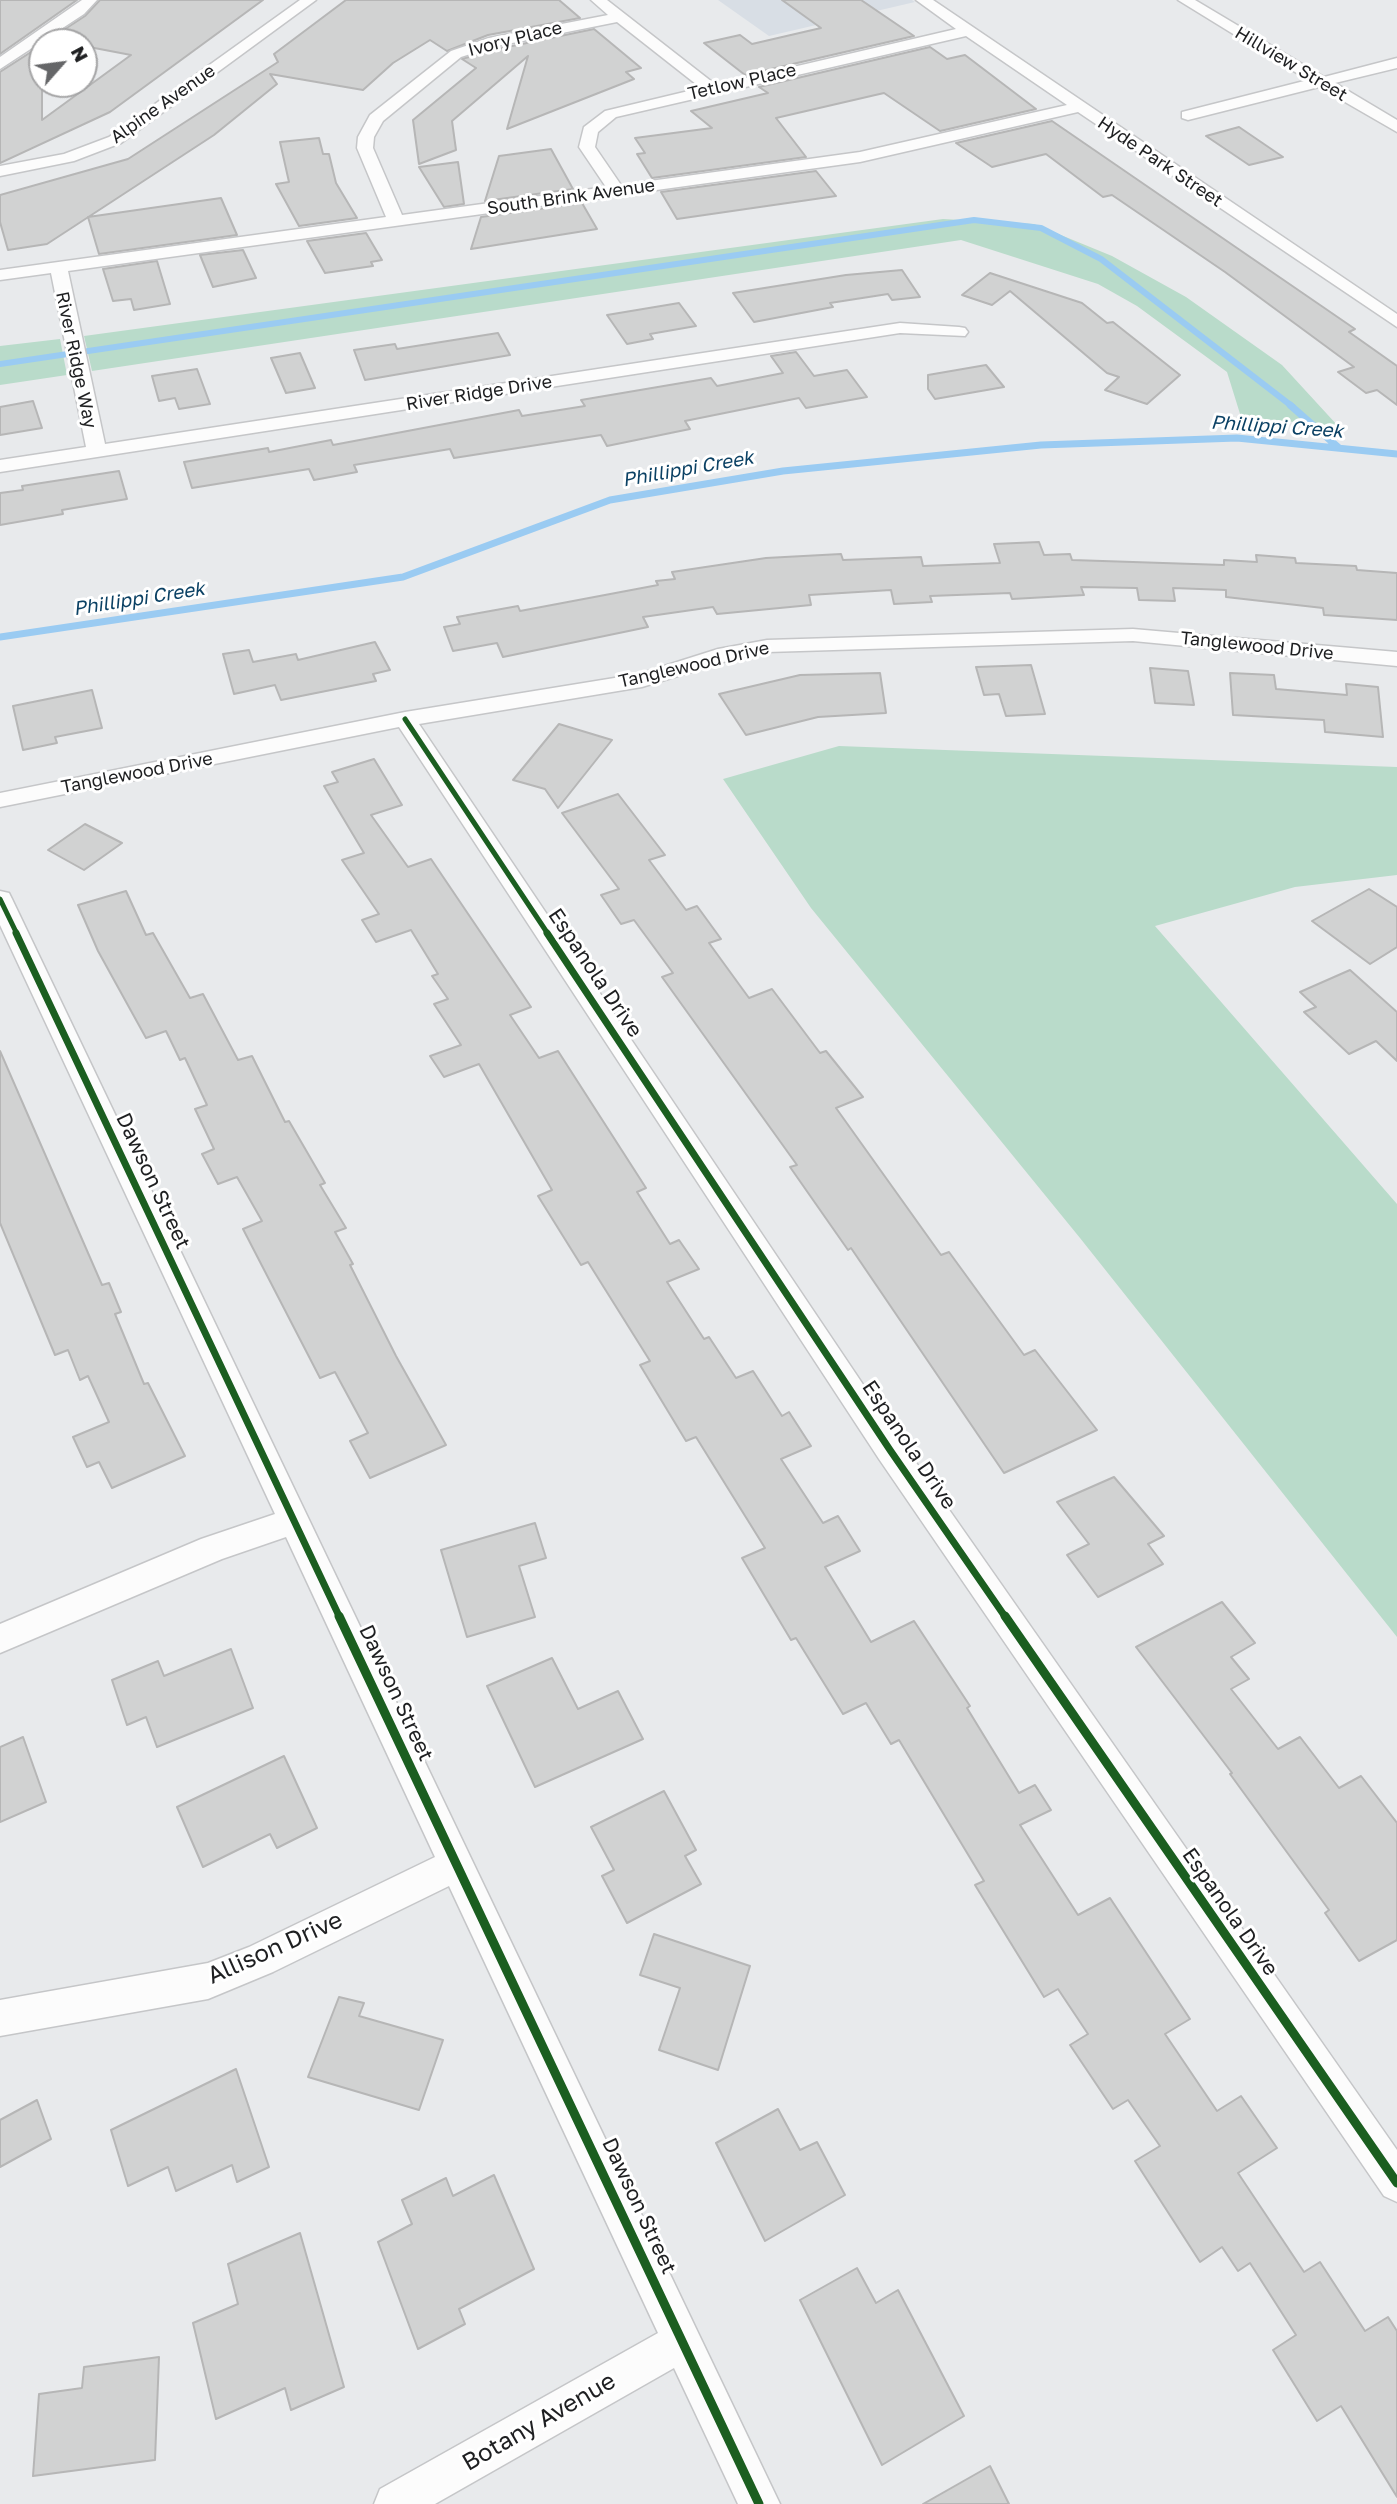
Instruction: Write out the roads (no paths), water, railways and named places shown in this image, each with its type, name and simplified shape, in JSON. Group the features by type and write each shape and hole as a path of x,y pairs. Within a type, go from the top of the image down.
{"street":[{"path":"0,64 79,11 90,0"},
{"name":"Alpine Avenue","path":"0,171 68,158 115,140 309,0"},
{"path":"598,0 711,89"},
{"name":"Hyde Park Street","path":"923,0 1397,322"},
{"name":"Hillview Street","path":"1185,0 1397,127"},
{"name":"Ivory Place","path":"396,220 365,148 366,137 376,118 456,54 489,43 619,17"},
{"name":"Tetlow Place","path":"617,191 587,147 590,130 599,121 624,109 968,31"},
{"path":"1188,115 1397,63"},
{"name":"South Brink Avenue","path":"0,275 889,152 1080,107"},
{"name":"River Ridge Way","path":"58,267 97,452"},
{"name":"River Ridge Drive","path":"0,466 900,328 959,332"},
{"name":"Tanglewood Drive","path":"0,800 405,719 642,680 726,654 793,645 1133,635 1397,659"},
{"name":"Espanola Drive","path":"405,719 890,1450 1397,2183"},
{"name":"Dawson Street","path":"0,899 759,2504"},
{"path":"0,1639 212,1549 295,1520"},
{"name":"Allison Drive","path":"0,2018 208,1981 260,1961 457,1864"},
{"name":"Botany Avenue","path":"395,2504 683,2341"}],"waterway":[{"path":"0,364 974,220 1041,228 1101,259 1293,407"},
{"path":"1290,405 1339,448"},
{"name":"Phillippi Creek","path":"0,637 403,577 610,500 783,471 1041,445 1237,438 1397,454"}]}
